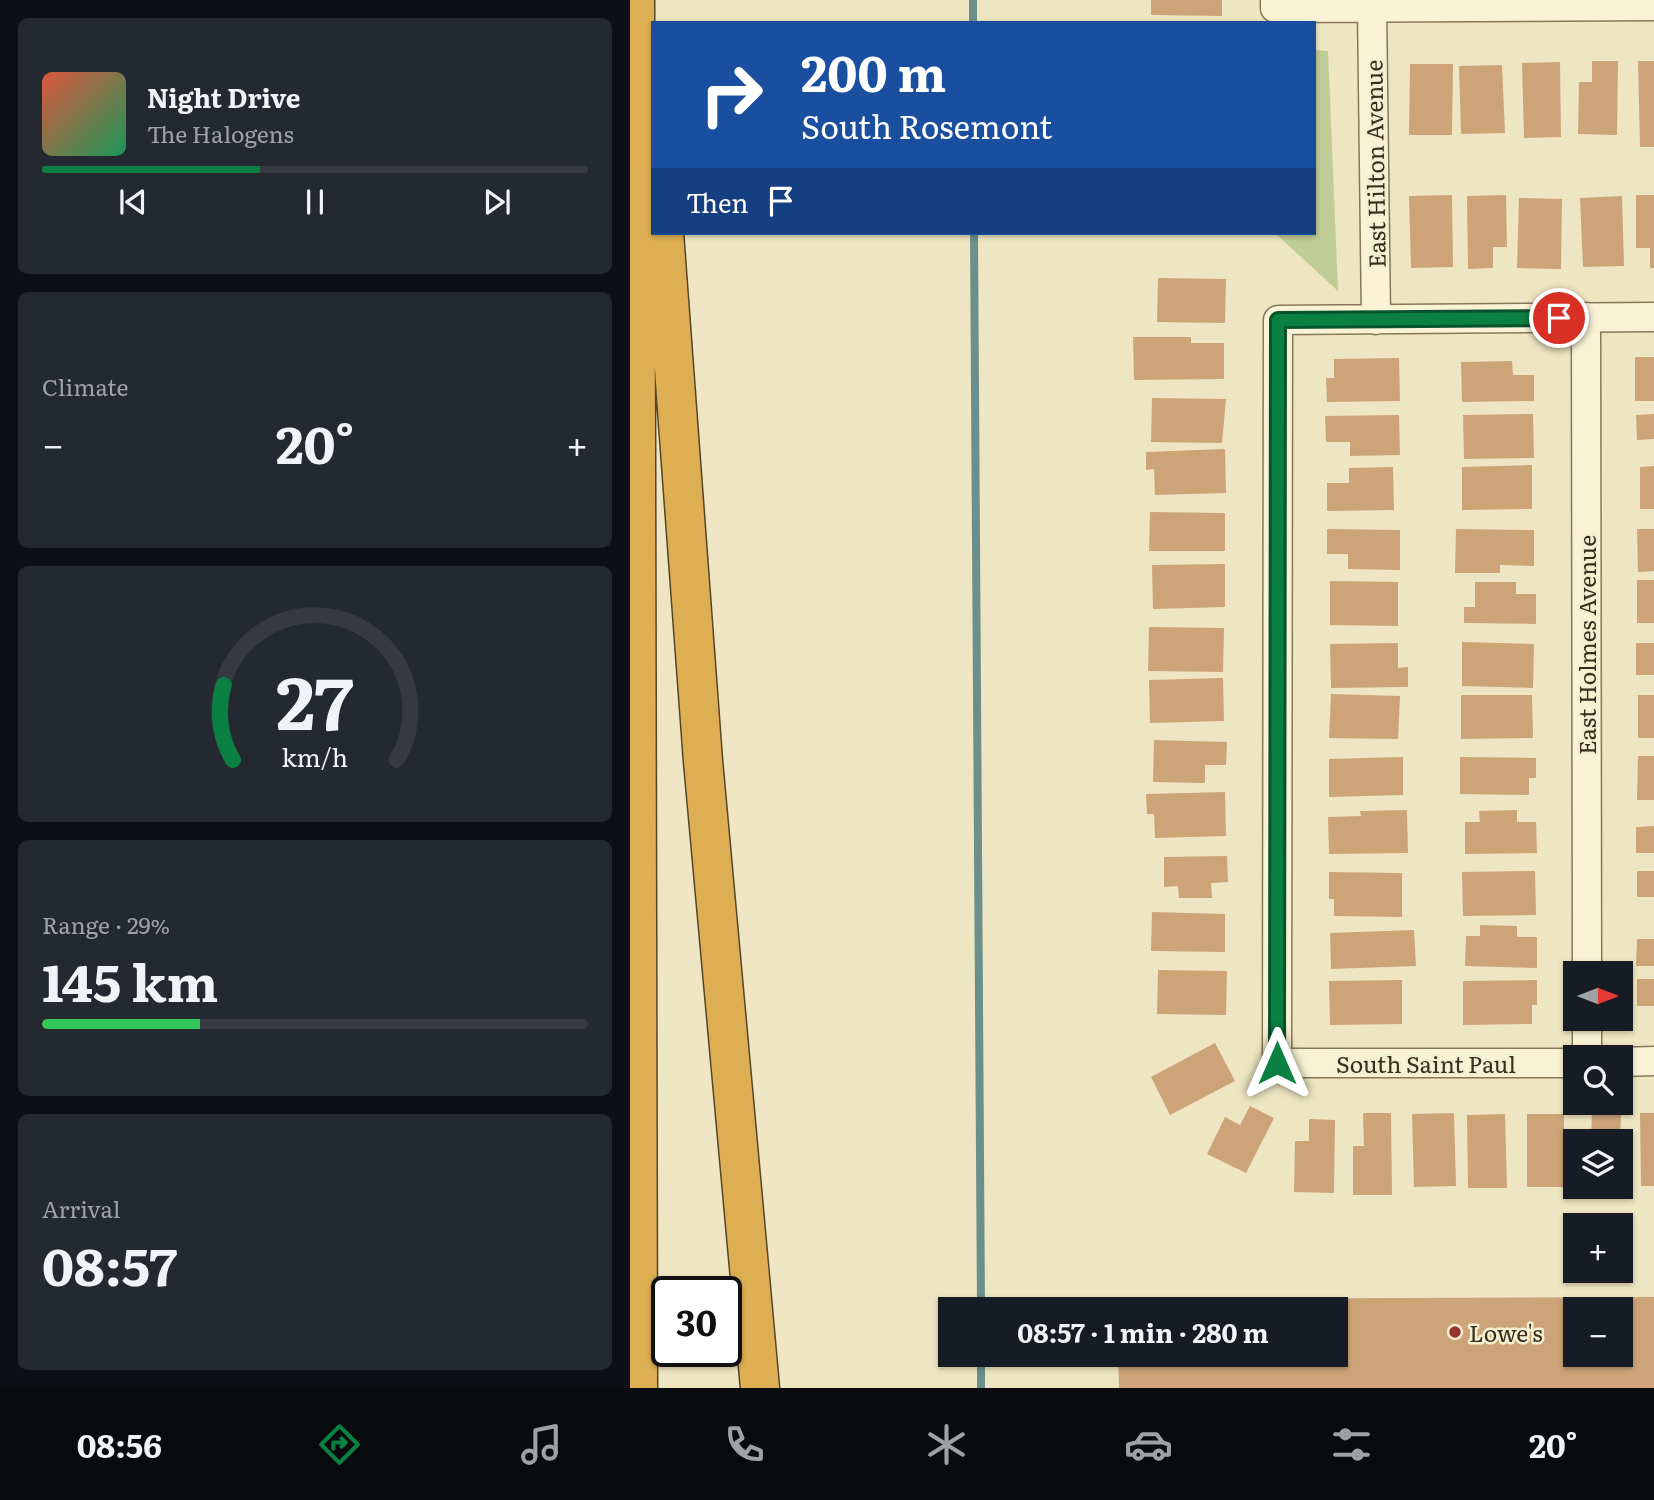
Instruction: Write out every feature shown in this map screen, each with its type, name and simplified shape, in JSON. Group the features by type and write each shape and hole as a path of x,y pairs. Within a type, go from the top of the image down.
{"highway":[{"path":"635,0 638,1388"},
{"path":"636,56 651,98"},
{"path":"664,235 703,761 760,1388"}],"street":[{"path":"1275,4 1372,7 1581,3 1654,6"},
{"name":"East Hilton Avenue","path":"1372,7 1376,320"},
{"name":"East Holmes Avenue","path":"1586,317 1587,961"},
{"path":"1376,320 1654,317"},
{"name":"South Saint Paul","path":"1376,320 1278,320 1277,1063 1563,1063"},
{"path":"1633,1062 1654,1061"}],"green space":[{"path":"1316,50 1328,51 1338,291 1277,235 1316,235"}],"building":[{"path":"1151,0 1222,0 1222,16 1151,15"},
{"path":"1592,61 1618,61 1617,135 1578,134 1579,82 1592,82"},
{"path":"1638,61 1654,61 1654,147 1640,147"},
{"path":"1560,62 1561,137 1524,138 1522,63"},
{"path":"1410,64 1453,64 1452,135 1409,135"},
{"path":"1502,65 1505,133 1461,134 1459,66"},
{"path":"1452,195 1453,267 1411,268 1409,196"},
{"path":"1506,195 1507,247 1493,247 1493,268 1468,269 1467,196"},
{"path":"1636,195 1654,195 1654,268 1650,268 1650,248 1636,248"},
{"path":"1622,196 1624,266 1583,267 1580,198"},
{"path":"1519,198 1562,199 1561,269 1517,268"},
{"path":"1158,278 1226,279 1225,323 1157,322"},
{"path":"1133,337 1191,337 1191,343 1224,343 1224,379 1134,380"},
{"path":"1635,357 1654,357 1654,401 1635,401"},
{"path":"1399,358 1400,401 1327,402 1326,378 1334,378 1334,359"},
{"path":"1512,361 1513,375 1534,375 1534,401 1462,402 1461,362"},
{"path":"1152,398 1226,399 1222,443 1151,442"},
{"path":"1533,414 1534,458 1464,459 1463,415"},
{"path":"1654,414 1654,439 1637,440 1636,415"},
{"path":"1399,415 1400,455 1350,456 1350,442 1326,442 1325,416"},
{"path":"1225,449 1226,493 1155,495 1154,469 1146,470 1146,452"},
{"path":"1532,465 1532,509 1462,510 1462,467"},
{"path":"1654,466 1654,509 1640,509 1640,467"},
{"path":"1393,467 1394,510 1327,511 1327,483 1349,483 1349,468"},
{"path":"1150,512 1225,513 1225,551 1149,551"},
{"path":"1327,529 1400,530 1400,570 1348,569 1348,554 1327,554"},
{"path":"1456,529 1534,530 1534,566 1500,565 1500,573 1455,573"},
{"path":"1637,529 1654,529 1654,571 1638,572"},
{"path":"1225,564 1225,607 1153,609 1152,565"},
{"path":"1637,580 1654,580 1654,623 1637,623"},
{"path":"1330,581 1398,582 1398,626 1330,625"},
{"path":"1475,582 1516,582 1516,594 1536,594 1536,624 1464,623 1464,607 1475,607"},
{"path":"1149,627 1224,628 1223,672 1148,671"},
{"path":"1462,642 1534,644 1533,688 1462,686"},
{"path":"1398,643 1398,668 1408,667 1408,687 1331,688 1330,644"},
{"path":"1636,643 1654,643 1654,675 1636,675"},
{"path":"1223,678 1224,721 1150,723 1149,680"},
{"path":"1331,694 1400,696 1398,739 1329,738"},
{"path":"1461,695 1532,695 1533,738 1461,739"},
{"path":"1638,695 1654,695 1654,738 1638,738"},
{"path":"1154,740 1227,742 1226,765 1205,765 1205,783 1153,782"},
{"path":"1638,756 1654,756 1654,800 1637,800"},
{"path":"1403,757 1403,795 1329,797 1329,759"},
{"path":"1460,757 1536,758 1536,778 1529,778 1529,795 1460,794"},
{"path":"1225,792 1226,836 1155,838 1154,814 1147,814 1146,794"},
{"path":"1407,810 1408,853 1329,854 1328,817 1361,816 1360,811"},
{"path":"1517,810 1517,822 1536,822 1537,853 1465,854 1465,822 1480,822 1479,811"},
{"path":"1654,826 1654,853 1636,853 1636,827"},
{"path":"1227,856 1228,882 1211,883 1212,898 1179,898 1178,886 1164,887 1164,857"},
{"path":"1535,871 1536,915 1463,916 1462,872"},
{"path":"1637,871 1654,871 1654,897 1637,897"},
{"path":"1329,872 1402,873 1402,917 1334,916 1334,899 1329,899"},
{"path":"1152,912 1225,914 1225,952 1151,951"},
{"path":"1480,925 1517,926 1517,937 1537,937 1537,968 1465,966 1466,936 1480,936"},
{"path":"1414,930 1416,966 1331,969 1330,933"},
{"path":"1637,939 1654,939 1654,966 1636,966"},
{"path":"1158,970 1227,971 1226,1015 1157,1014"},
{"path":"1637,979 1654,979 1654,1006 1637,1006"},
{"path":"1402,980 1402,1024 1330,1025 1329,981"},
{"path":"1537,980 1537,1005 1532,1005 1532,1024 1463,1025 1463,981"},
{"path":"1215,1043 1235,1081 1170,1115 1151,1077"},
{"path":"1250,1106 1274,1118 1246,1173 1207,1154 1225,1117 1240,1125"},
{"path":"1363,1113 1391,1113 1392,1195 1353,1195 1353,1146 1364,1146"},
{"path":"1454,1113 1456,1186 1414,1187 1412,1114"},
{"path":"1640,1113 1654,1113 1654,1186 1641,1186"},
{"path":"1505,1114 1507,1188 1468,1188 1467,1115"},
{"path":"1527,1114 1563,1114 1563,1187 1527,1187"},
{"path":"1592,1115 1621,1115 1620,1129 1591,1129"},
{"path":"1309,1119 1335,1120 1334,1193 1294,1192 1295,1141 1309,1141"},
{"name":"Lowe's","path":"1563,1297 1563,1367 1633,1367 1633,1297 1654,1297 1654,1388 1119,1388 1118,1367 1348,1367 1348,1298"}],"waterway":[{"path":"973,0 973,21"},
{"path":"974,235 981,1297"},
{"path":"981,1367 981,1388"}],"place":[{"name":"Lowe's","path":"1455,1332"}],"route":[{"path":"1277,1063 1278,320 1559,318"}]}
